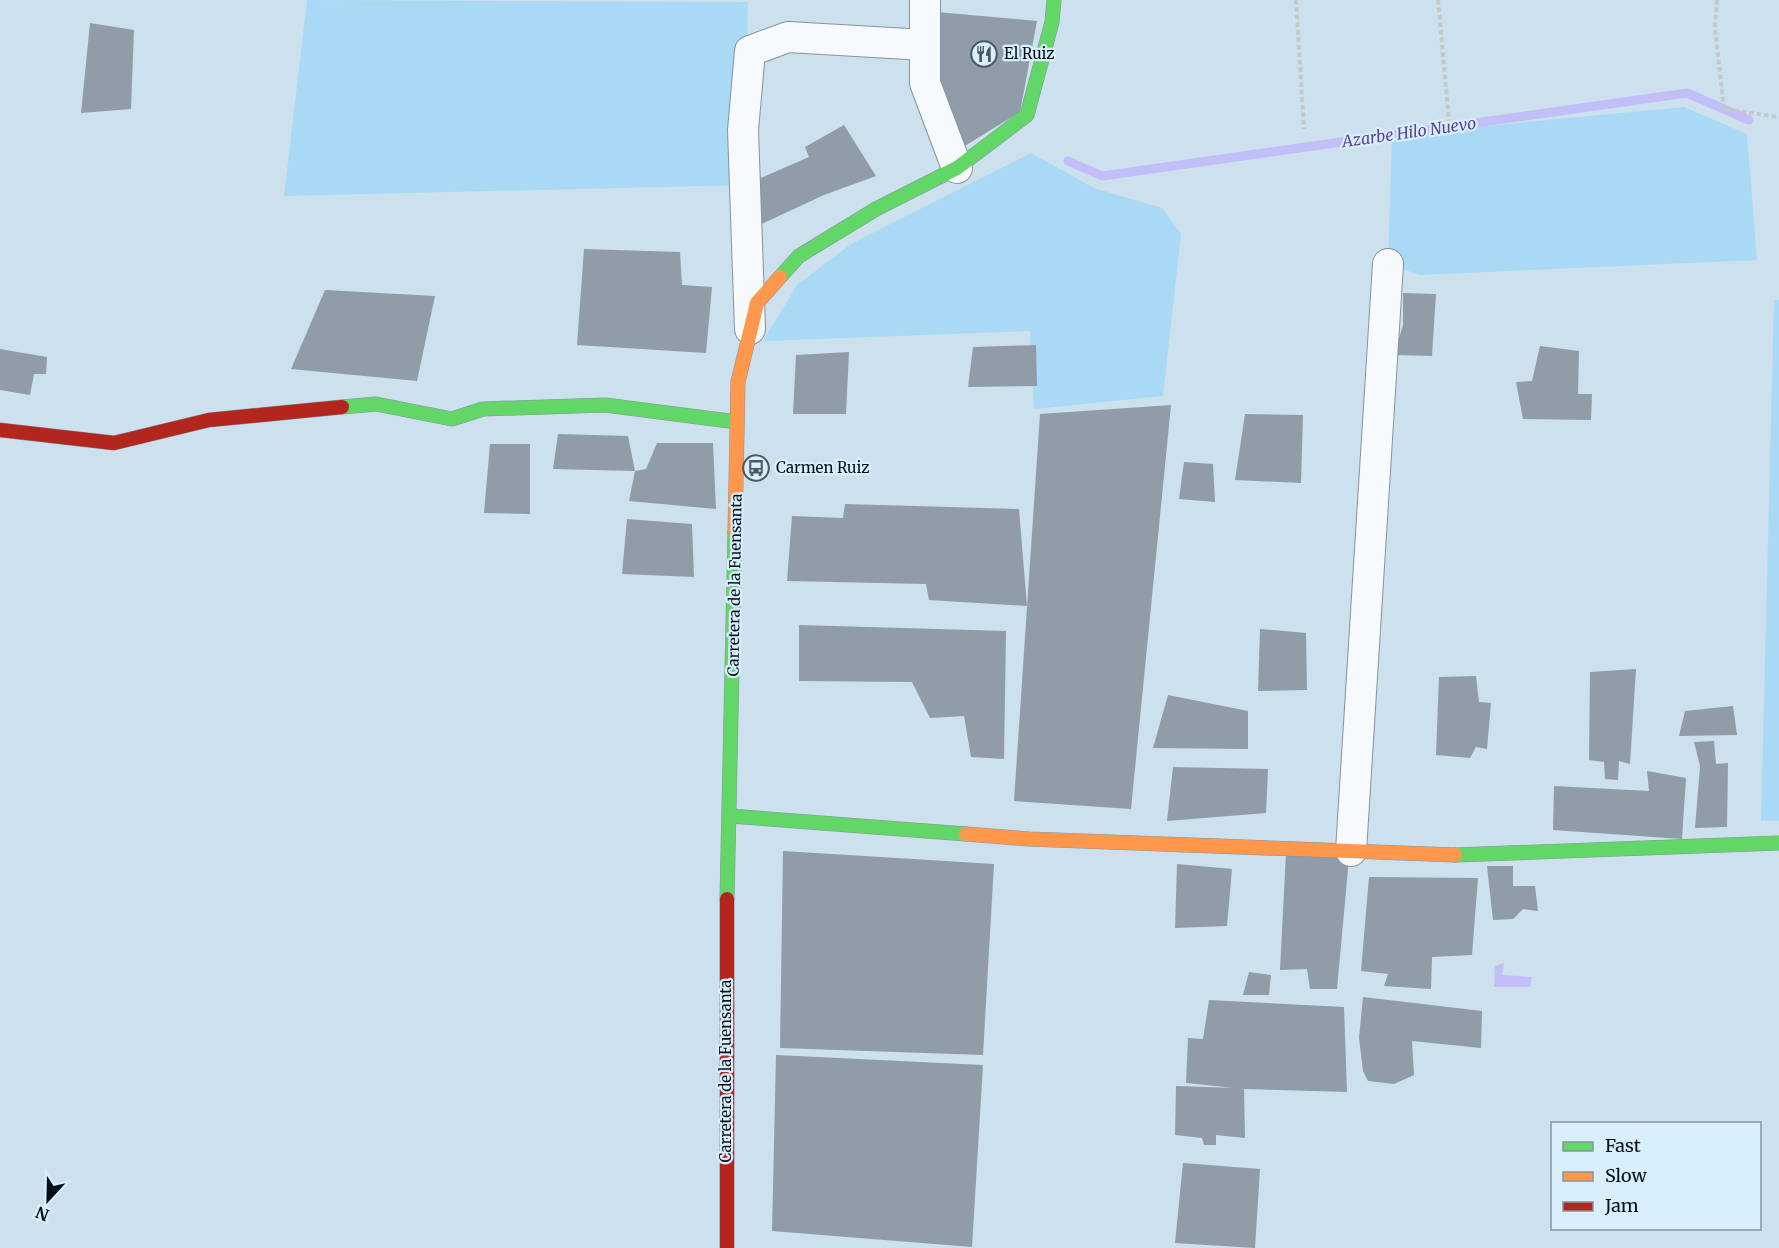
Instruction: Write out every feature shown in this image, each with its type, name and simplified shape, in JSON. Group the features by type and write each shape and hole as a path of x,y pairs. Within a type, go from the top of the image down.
{"street":[{"path":"925,0 925,83 957,168"},
{"name":"Carretera de la Fuensanta","path":"727,1248 725,998 738,382 757,303 799,256 876,209 957,168 1027,114 1052,22 1054,0"},
{"path":"750,332 743,130 750,51 788,37 925,45"},
{"path":"1351,851 1388,264"},
{"path":"0,430 114,442 209,420 376,404 453,419 483,409 605,405 737,422"},
{"path":"729,816 1029,839 1451,855 1779,843"}],"path":[{"path":"1296,0 1304,129"},
{"path":"1438,0 1449,121"},
{"path":"1717,0 1715,28 1724,109 1779,117"}],"shaded area":[{"path":"307,0 748,2 745,185 284,196"},
{"path":"1684,107 1747,134 1757,260 1420,275 1388,264 1392,135"},
{"path":"1031,153 1094,188 1162,208 1181,234 1163,396 1034,409 1030,331 763,341 797,285 851,244"},
{"path":"1774,300 1779,300 1779,821 1761,821"},
{"path":"1504,963 1502,975 1532,977 1530,987 1494,987 1495,966"}],"building":[{"name":"El Ruiz","path":"937,12 1037,21 1020,112 963,147 938,86"},
{"path":"90,23 134,30 131,109 81,113"},
{"path":"844,125 876,176 824,195 755,227 756,180 809,157 805,147"},
{"path":"584,249 680,252 682,285 712,287 706,353 577,345"},
{"path":"325,290 435,296 417,381 291,369"},
{"path":"1403,293 1436,294 1432,356 1394,355 1403,325"},
{"path":"1036,345 1037,386 968,387 973,347"},
{"path":"1540,346 1579,351 1578,394 1592,394 1591,420 1523,419 1516,382 1532,381"},
{"path":"0,349 47,357 46,374 34,374 30,395 0,390"},
{"path":"849,352 846,414 793,414 796,355"},
{"path":"1171,405 1131,809 1014,801 1040,414"},
{"path":"1245,414 1303,415 1301,483 1235,480"},
{"path":"558,434 628,436 635,471 553,469"},
{"path":"657,443 713,443 716,509 629,501 635,471 646,469"},
{"path":"490,444 530,444 530,514 484,513"},
{"path":"1184,462 1213,464 1215,502 1179,499"},
{"path":"845,504 1019,509 1027,606 929,600 926,584 787,581 792,516 843,518"},
{"path":"627,519 692,524 694,577 622,574"},
{"path":"799,625 1006,631 1004,759 971,757 964,716 930,718 912,682 799,681"},
{"path":"1260,629 1306,633 1307,690 1258,691"},
{"path":"1636,669 1630,764 1619,761 1618,780 1605,779 1604,762 1589,760 1590,672"},
{"path":"1476,676 1479,702 1491,703 1487,749 1476,747 1470,758 1436,755 1439,677"},
{"path":"1168,695 1248,711 1248,749 1153,748"},
{"path":"1733,706 1737,735 1679,736 1685,711"},
{"path":"1714,741 1716,764 1728,763 1727,827 1695,828 1700,766 1694,742"},
{"path":"1173,767 1268,769 1266,813 1167,821"},
{"path":"1647,771 1686,778 1682,839 1553,830 1554,786 1649,791"},
{"path":"783,851 994,864 983,1055 780,1048"},
{"path":"1286,853 1349,858 1337,989 1310,989 1307,969 1280,970"},
{"path":"1177,864 1232,869 1227,926 1175,928"},
{"path":"1487,866 1513,866 1513,886 1535,886 1538,911 1523,909 1513,919 1493,920"},
{"path":"1369,877 1478,878 1472,955 1432,957 1431,989 1384,986 1388,974 1361,971"},
{"path":"1249,972 1271,975 1269,995 1243,995"},
{"path":"1363,997 1482,1011 1481,1048 1412,1041 1414,1075 1394,1084 1368,1081 1363,1071 1359,1038"},
{"path":"1209,1000 1344,1007 1347,1092 1244,1089 1245,1138 1216,1135 1216,1145 1204,1145 1202,1138 1175,1135 1176,1086 1234,1088 1186,1083 1188,1038 1203,1039"},
{"path":"776,1055 983,1065 972,1247 772,1231"},
{"path":"1183,1163 1260,1169 1255,1248 1175,1243"}],"waterway":[{"name":"Azarbe Hilo Nuevo","path":"1068,161 1102,176 1687,93 1749,120"}],"traffic: fast":[{"path":"780,277 799,256 876,209 957,168 1027,115 1052,22 1054,0"},
{"path":"342,407 376,404 452,419 483,409 605,405 737,422"},
{"path":"727,899 735,532"},
{"path":"730,816 966,834"},
{"path":"1455,855 1779,843"}],"traffic: slow":[{"path":"735,532 738,382 757,303 780,277"},
{"path":"966,834 1029,839 1455,855"}],"traffic: jam":[{"path":"0,430 114,443 209,420 342,407"},
{"path":"727,899 727,1248"}],"place":[{"name":"El Ruiz","path":"984,54"},
{"name":"Carmen Ruiz","path":"756,468"}]}
